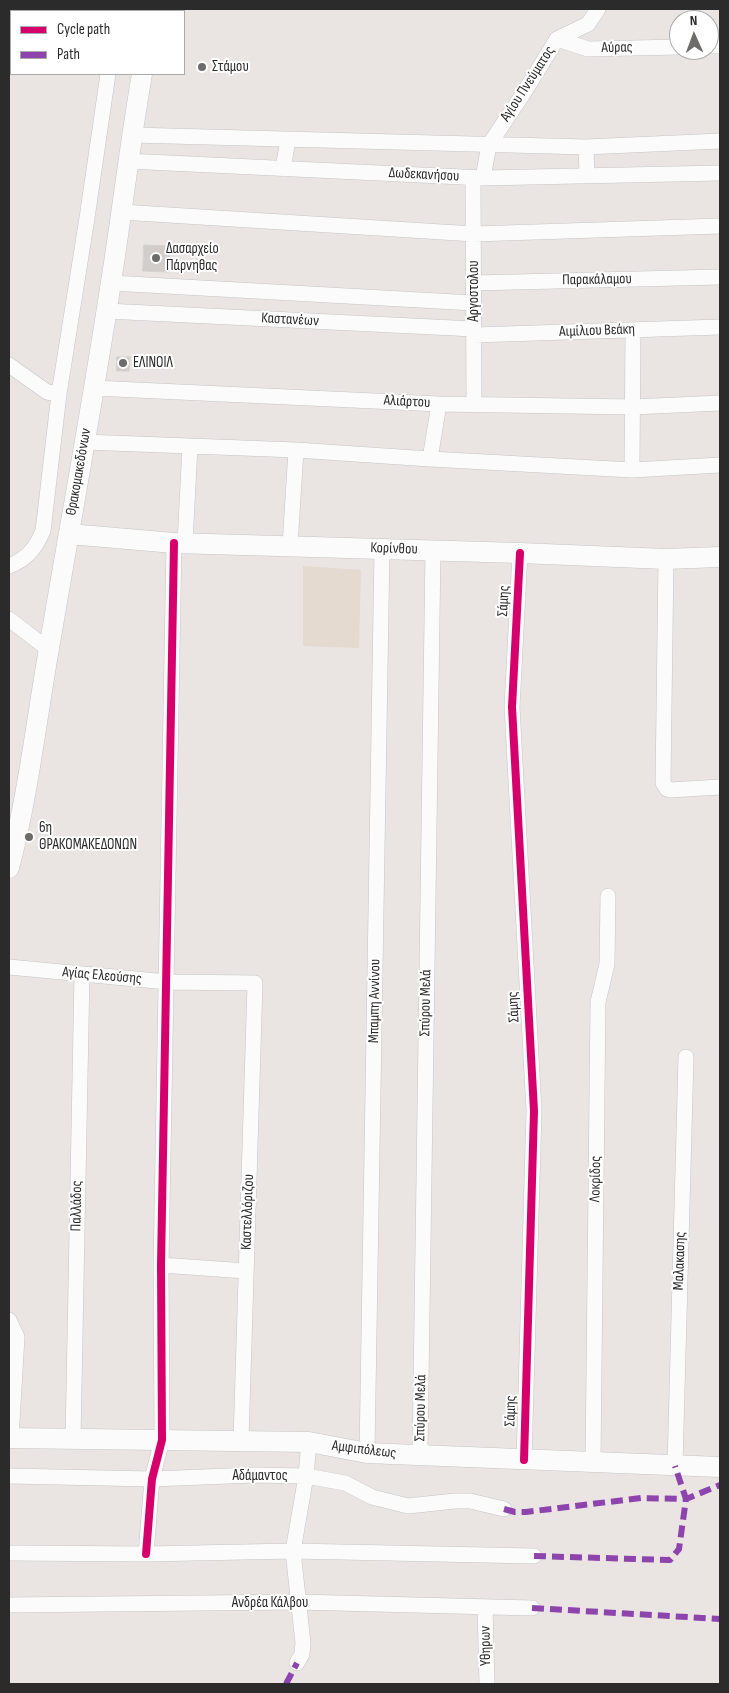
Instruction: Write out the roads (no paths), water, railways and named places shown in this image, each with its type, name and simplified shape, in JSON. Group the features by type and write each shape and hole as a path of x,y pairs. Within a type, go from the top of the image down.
{"street":[{"name":"Αγίου Πνεύματος","path":"478,178 489,145 557,39 588,24 598,9"},
{"name":"Αύρας","path":"557,39 588,49 669,47"},
{"path":"9,566 27,557 34,549 43,531 59,394 108,75"},
{"name":"Θρακομακεδόνων","path":"9,868 22,818 31,765 48,649 111,283 127,161 142,75"},
{"name":"Δωδεκανήσου","path":"132,135 586,147 720,141"},
{"path":"283,169 288,140"},
{"path":"586,147 587,176"},
{"name":"Δωδεκανήσου","path":"127,161 478,178 720,173"},
{"name":"Αργοστολου","path":"474,404 474,234 478,178"},
{"path":"121,212 474,234 720,226"},
{"name":"Παρακάλαμου","path":"474,283 720,277"},
{"path":"111,283 474,303"},
{"name":"Καστανέων","path":"106,310 474,332"},
{"name":"Αιμίλιου Βεάκη","path":"474,332 720,328"},
{"path":"632,470 633,330"},
{"path":"9,366 47,392 59,394"},
{"name":"Αλιάρτου","path":"93,388 440,404 633,406 720,403"},
{"path":"430,459 440,404"},
{"path":"84,442 296,450 632,470 720,465"},
{"path":"146,1554 152,1478 162,1440 161,1266 179,543 190,446"},
{"path":"290,546 296,450"},
{"name":"Κορίνθου","path":"68,534 179,543 666,559 720,556"},
{"name":"Μπαμπη Αννίνου","path":"366,1453 382,549"},
{"name":"Σπύρου Μελά","path":"420,1455 433,550"},
{"name":"Σάμης","path":"520,553 512,707 534,1111 524,1460"},
{"path":"666,559 663,783 670,790 720,787"},
{"path":"9,619 48,649"},
{"name":"Λοκρίδος","path":"593,1462 598,1002 607,964 608,896"},
{"name":"Αγίας Ελεούσης","path":"9,967 167,982 255,983"},
{"name":"Παλλάδος","path":"73,1439 82,974"},
{"name":"Καστελλόριζου","path":"241,1441 255,983"},
{"name":"Μαλακασης","path":"675,1466 686,1057"},
{"path":"161,1266 246,1271"},
{"path":"9,1321 17,1336 10,1438"},
{"name":"Αμφιπόλεως","path":"10,1438 309,1442 366,1453 720,1467"},
{"path":"297,1662 303,1648 293,1551 306,1476 309,1442"},
{"name":"Αδάμαντος","path":"9,1476 152,1478 254,1475 306,1476 345,1483 372,1497 408,1506 470,1501 504,1509"},
{"path":"9,1553 146,1554 293,1551 534,1556"},
{"name":"Ανδρέα Κάλβου","path":"9,1605 298,1602 532,1608"},
{"name":"Υθηρων","path":"486,1607 487,1684"}],"place":[{"name":"Στάμου","path":"202,67"},
{"name":"Δασαρχείο Πάρνηθας","path":"156,258"},
{"name":"ΕΛΙΝΟΙΛ","path":"123,363"},
{"name":"6η ΘΡΑΚΟΜΑΚΕΔΟΝΩΝ","path":"29,837"}]}
